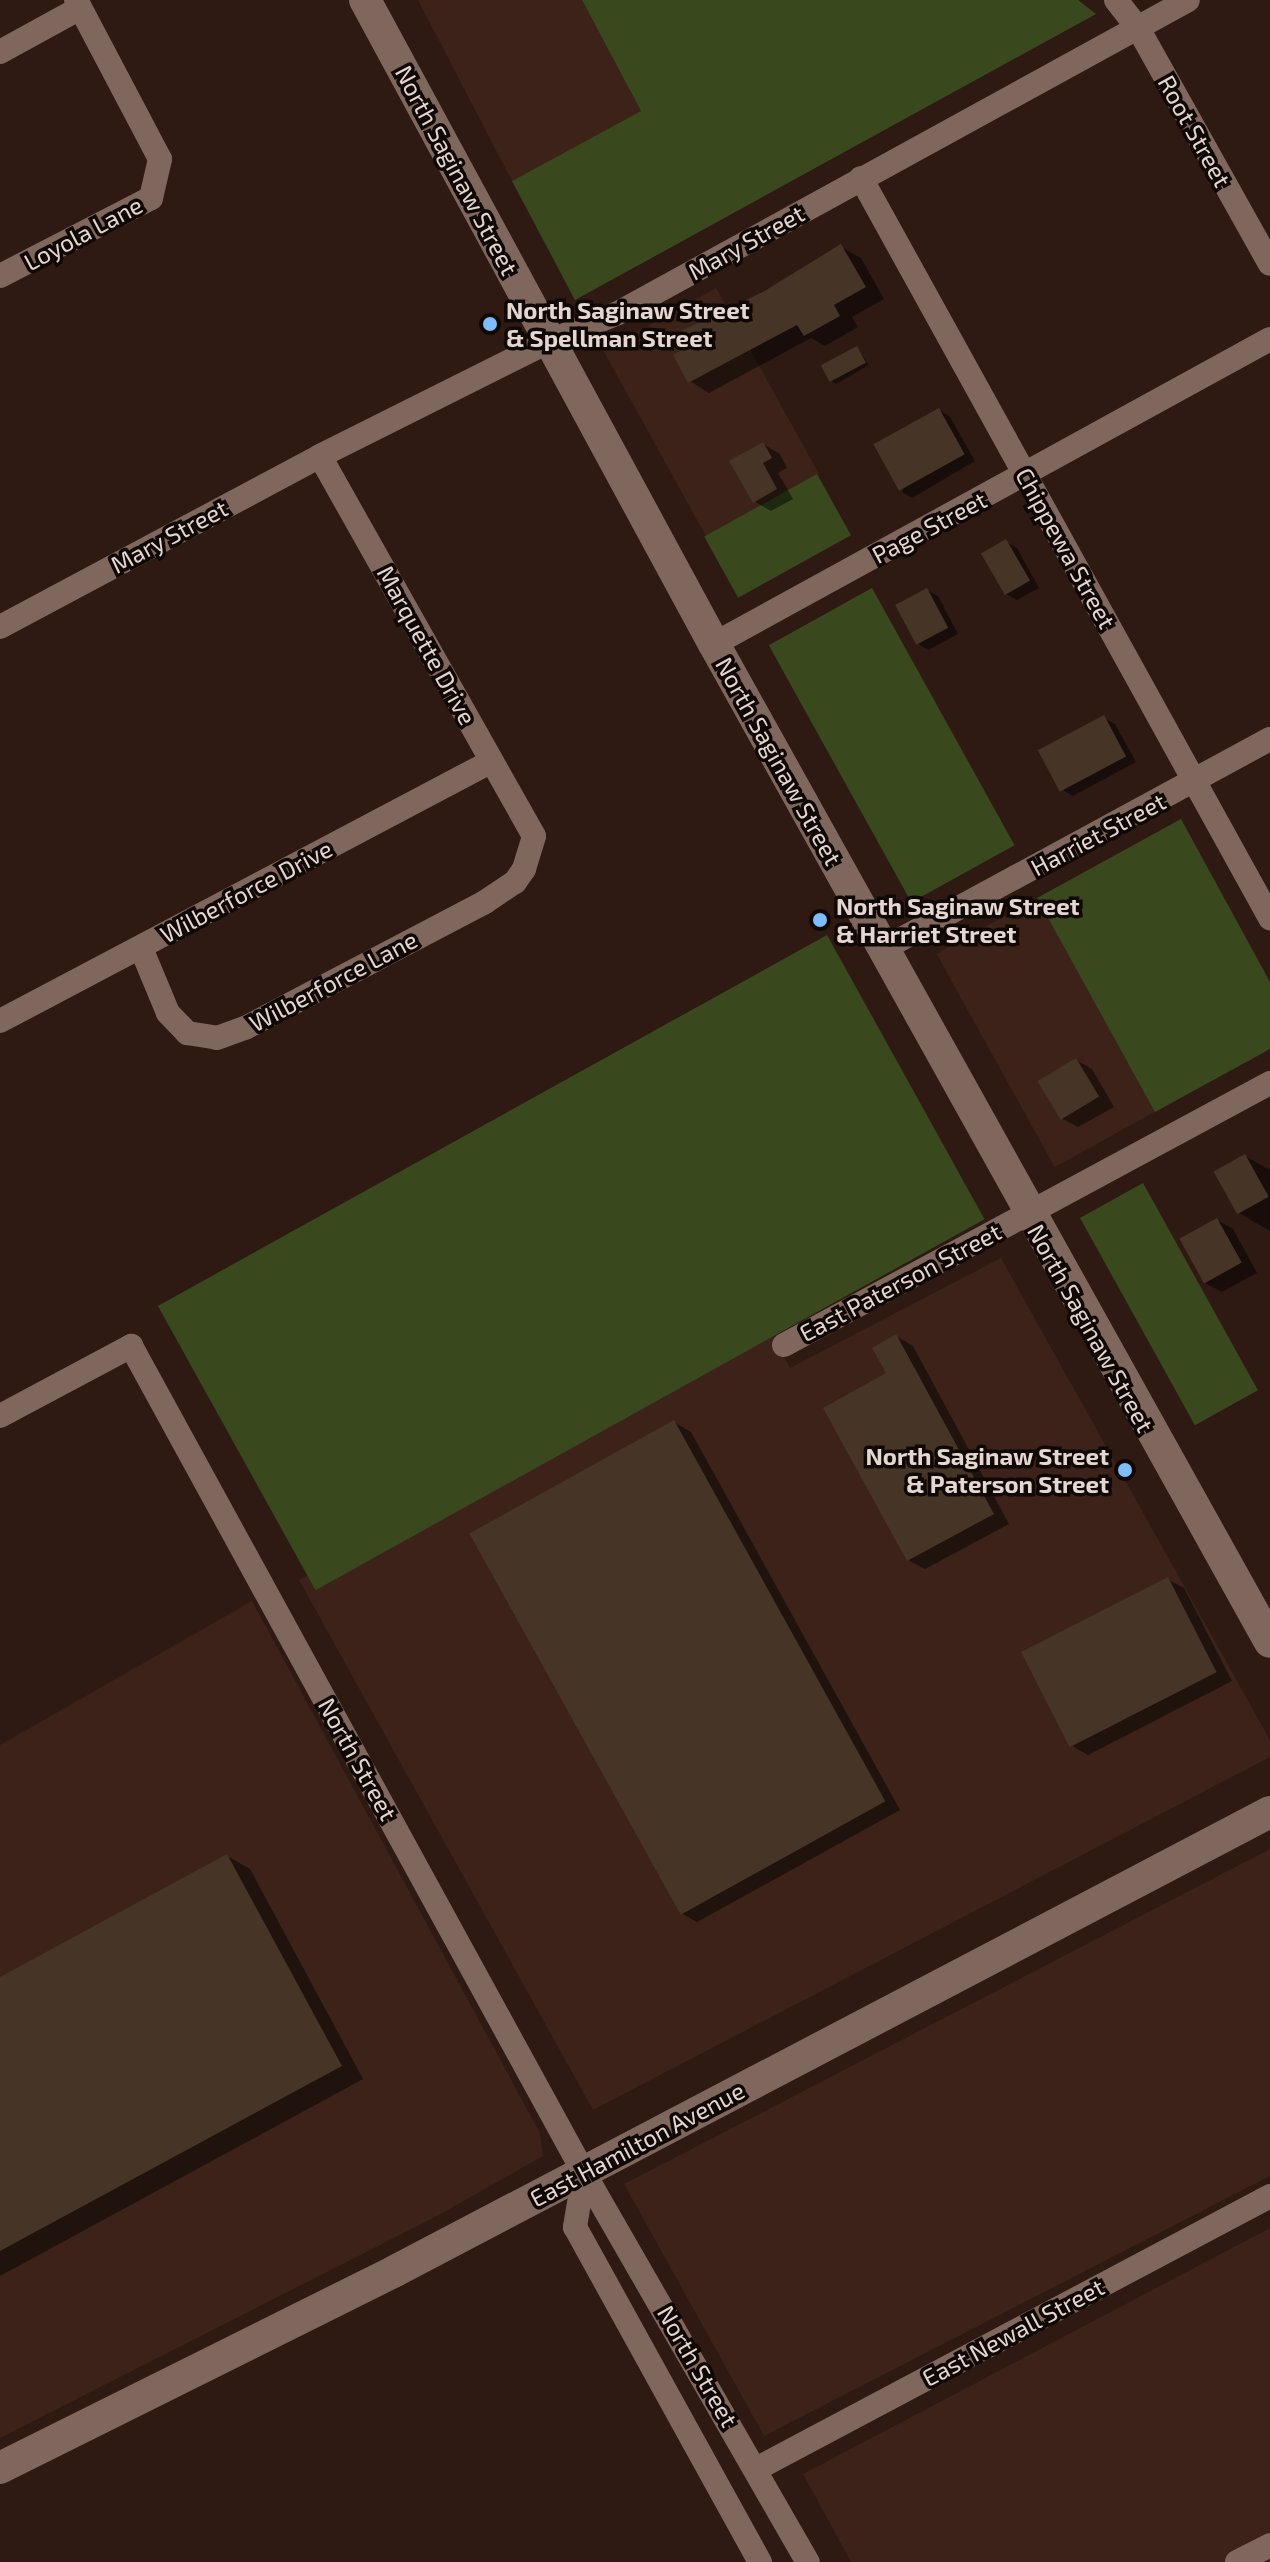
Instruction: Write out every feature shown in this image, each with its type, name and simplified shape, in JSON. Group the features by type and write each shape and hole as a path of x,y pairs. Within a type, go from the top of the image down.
{"main road":[{"name":"North Saginaw Street","path":"365,0 714,644 1028,1213 1270,1642"},
{"name":"East Hamilton Avenue","path":"0,2468 584,2173 1270,1812"}],"street":[{"name":"Root Street","path":"1116,0 1138,28 1270,264"},
{"name":"Mary Street","path":"0,627 320,456 550,341 618,313 1188,0"},
{"path":"0,52 78,4"},
{"name":"Loyola Lane","path":"0,276 151,198 160,159 78,4"},
{"name":"Chippewa Street","path":"861,178 1270,918"},
{"name":"Page Street","path":"714,644 1270,339"},
{"name":"Marquette Drive","path":"320,456 534,836"},
{"name":"Harriet Street","path":"883,949 1270,739"},
{"name":"Wilberforce Drive","path":"0,1021 492,761"},
{"name":"Wilberforce Lane","path":"141,948 168,1013 187,1033 217,1038 245,1028 503,891 524,869 534,836"},
{"name":"East Paterson Street","path":"784,1345 1270,1083"},
{"name":"North Street","path":"0,1416 131,1346 584,2173 808,2562"},
{"name":"North Street","path":"584,2173 575,2227 760,2562"},
{"name":"East Newall Street","path":"756,2469 1270,2196"},
{"path":"1237,2562 1270,2545"}],"shaded area":[{"path":"418,0 582,0 641,111 512,181"},
{"path":"716,288 819,473 706,536 603,351"},
{"path":"1037,898 1155,1111 1055,1167 936,954"},
{"path":"1001,1258 1270,1740 1270,1757 593,2110 299,1580 770,1332 790,1368"},
{"path":"252,1601 540,2133 543,2156 441,2214 0,2438 0,1745"},
{"path":"1270,1849 1270,2176 764,2436 624,2184"},
{"path":"1270,2228 1270,2562 851,2562 803,2474"}],"green space":[{"path":"582,0 1078,0 1096,14 575,300 512,181 641,111"},
{"path":"817,474 851,535 738,598 704,537"},
{"path":"872,588 1015,845 911,902 769,645"},
{"path":"1181,819 1270,982 1270,1049 1155,1112 1037,898"},
{"path":"827,935 985,1219 315,1590 158,1306"},
{"path":"1143,1183 1258,1390 1195,1425 1080,1218"}],"building":[{"path":"841,244 866,287 834,305 840,316 804,336 797,325 688,383 673,355 689,346 681,331 761,293"},
{"path":"857,346 866,363 830,382 821,365"},
{"path":"939,408 965,454 899,491 873,444"},
{"path":"763,442 772,458 763,463 777,489 753,503 729,461"},
{"path":"1006,539 1030,581 1005,595 981,554"},
{"path":"927,588 948,628 916,645 895,605"},
{"path":"1104,715 1126,756 1060,792 1038,750"},
{"path":"1076,1058 1099,1097 1061,1120 1037,1081"},
{"path":"1245,1154 1269,1197 1237,1214 1214,1171"},
{"path":"1217,1218 1242,1263 1204,1283 1179,1239"},
{"path":"896,1334 994,1514 907,1561 823,1408 886,1373 872,1348"},
{"path":"674,1420 885,1801 681,1915 469,1533"},
{"path":"1168,1577 1217,1672 1070,1747 1021,1652"},
{"path":"227,1854 342,2066 0,2251 0,1977"}],"place":[{"name":"North Saginaw Street & Spellman Street","path":"490,324"},
{"name":"North Saginaw Street & Harriet Street","path":"820,920"},
{"name":"North Saginaw Street & Paterson Street","path":"1125,1470"}]}
